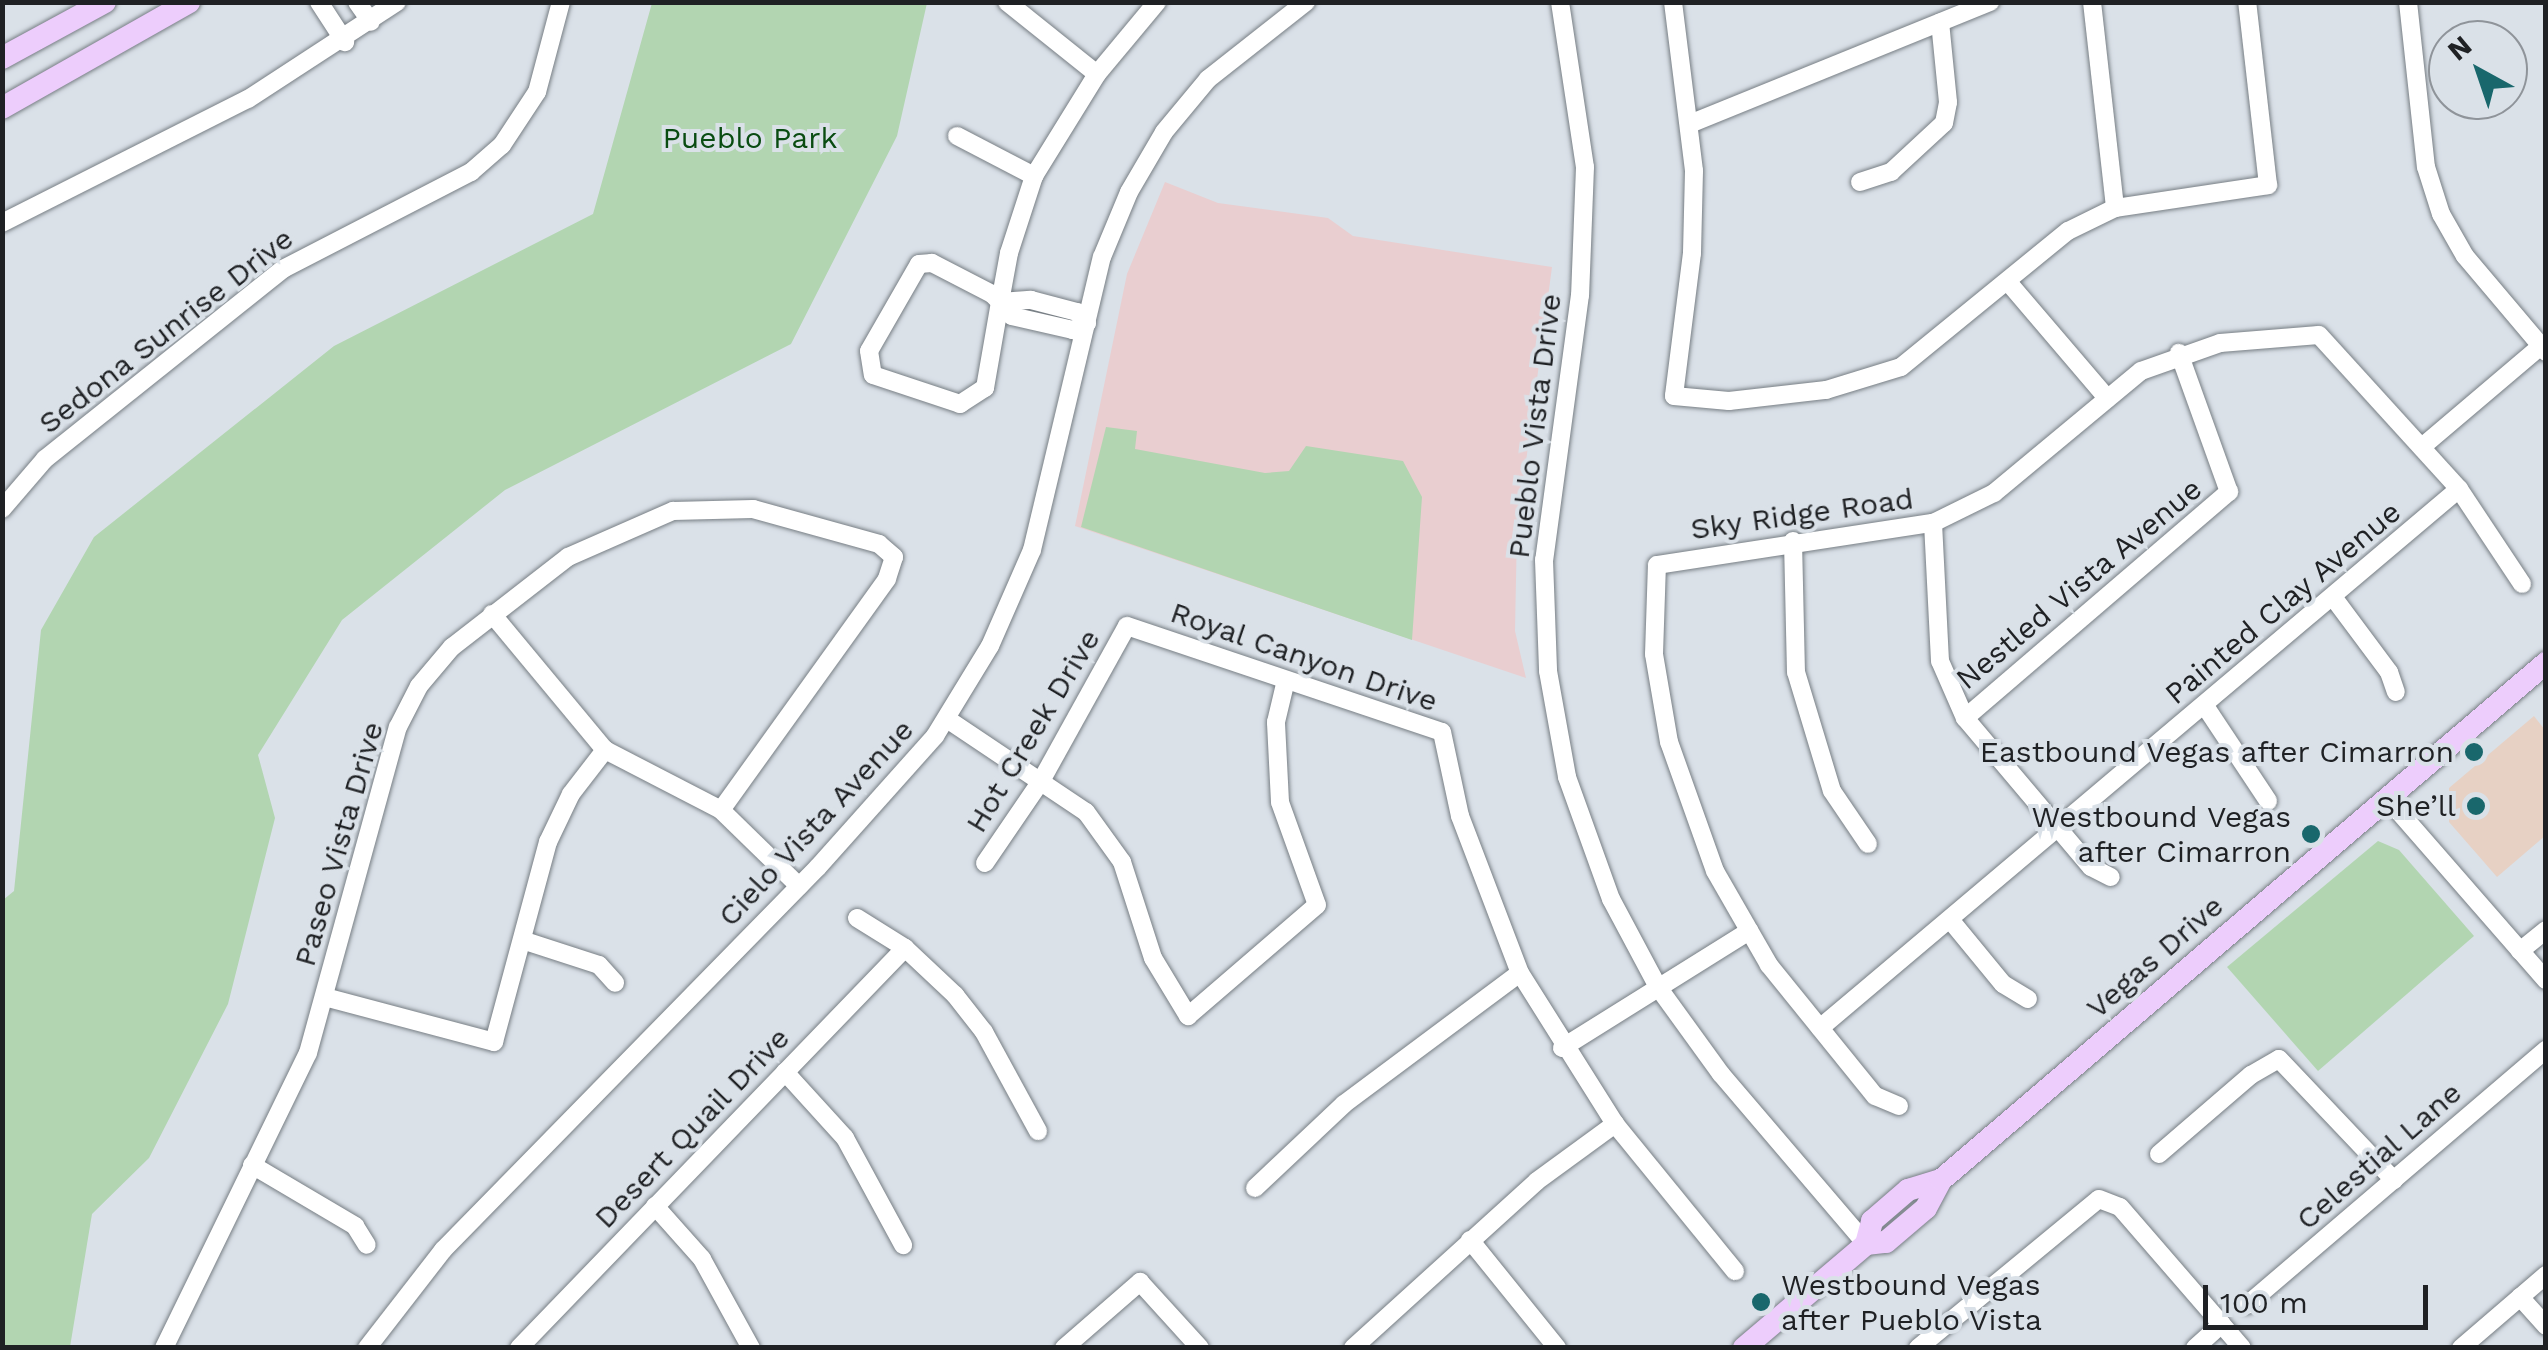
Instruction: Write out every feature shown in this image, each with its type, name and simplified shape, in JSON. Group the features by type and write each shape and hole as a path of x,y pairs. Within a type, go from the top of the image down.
{"main road":[{"path":"2,58 105,2"},
{"path":"2,108 189,2"},
{"name":"Vegas Drive","path":"1744,1348 1866,1244 1872,1220 1908,1190 1941,1180 2546,663"}],"street":[{"path":"320,2 344,42"},
{"path":"357,2 370,22"},
{"path":"2,223 248,99 344,42 397,2"},
{"name":"Sedona Sunrise Drive","path":"2,509 45,459 283,269 470,172 502,146 536,92 561,2"},
{"path":"1007,2 1097,74"},
{"path":"1088,322 1074,330 1044,314 1012,316 1000,302 932,262 919,264 869,350 869,368 881,382 960,404 976,400 984,388 1000,302 1034,176 1097,74 1156,2"},
{"name":"Cielo Vista Avenue","path":"366,1348 443,1250 902,778 947,719 990,646 1032,550 1112,230 1164,132 1228,60 1306,2"},
{"name":"Pueblo Vista Drive","path":"1560,2 1579,100 1586,204 1580,296 1546,525 1548,670 1583,829 1610,899 1658,987 1721,1074 1866,1244"},
{"path":"1673,2 1692,122 1692,253 1674,396 1729,401 1863,382 1937,342 2068,232 2116,208 2268,186 2247,2"},
{"path":"1692,122 1990,2"},
{"path":"2092,2 2116,208"},
{"path":"2408,2 2426,167 2440,214 2465,256 2543,349 2423,446 2460,489 2522,584"},
{"path":"1860,182 1891,172 1944,123 1948,102 1940,22"},
{"path":"957,136 1034,176"},
{"path":"2008,282 2107,398"},
{"name":"Sky Ridge Road","path":"1748,931 1702,839 1669,742 1654,654 1658,565 1933,523 1994,493 2107,398 2180,353 2220,343 2320,336 2423,446"},
{"name":"Nestled Vista Avenue","path":"1965,718 2229,492 2180,353"},
{"name":"Painted Clay Avenue","path":"1820,1028 1952,922 2460,489"},
{"name":"Paseo Vista Drive","path":"164,1348 308,1052 398,727 418,686 492,614 568,557 673,511 753,509 878,544 894,557 887,579 722,810"},
{"path":"1933,523 1940,662 1965,718 2091,867 2111,877"},
{"path":"1794,542 1800,688 1832,791 1868,844"},
{"path":"2333,597 2389,672 2396,692"},
{"path":"492,614 606,750 722,810 799,886"},
{"name":"Royal Canyon Drive","path":"1127,626 1442,732 1460,816 1520,973 1562,1048 1615,1124 1735,1271"},
{"name":"Hot Creek Drive","path":"985,863 1041,781 1127,626"},
{"path":"947,719 1086,812 1122,862 1153,958 1188,1016 1317,905 1280,802 1276,722 1286,680"},
{"path":"2206,706 2268,801"},
{"path":"325,997 494,1042 548,842 570,794 606,750"},
{"path":"2387,798 2546,980"},
{"path":"857,918 906,948 984,1032 1038,1131"},
{"path":"1952,922 2002,984 2028,1000"},
{"path":"2520,952 2546,930"},
{"path":"1562,1048 1748,931 1875,1096 1898,1106"},
{"path":"522,940 599,965 615,983"},
{"name":"Desert Quail Drive","path":"518,1348 906,948"},
{"path":"1256,1188 1418,1043 1520,973"},
{"name":"Celestial Lane","path":"2247,1305 2546,1050"},
{"path":"2160,1154 2251,1074 2279,1059 2394,1180"},
{"path":"786,1072 845,1138 903,1245"},
{"path":"1353,1348 1470,1240 1615,1124"},
{"path":"252,1165 355,1226 367,1244"},
{"path":"1918,1348 2099,1199 2120,1207 2242,1348"},
{"path":"655,1206 702,1258 751,1348"},
{"path":"1470,1240 1557,1348"},
{"path":"2461,1348 2546,1276"},
{"path":"1064,1348 1140,1282 1200,1348"},
{"path":"2520,1297 2546,1326"},
{"path":"2196,1348 2222,1324"}],"shaded area":[{"path":"1165,182 1218,203 1328,218 1353,236 1552,267 1517,529 1515,631 1526,678 1075,526 1127,274"},
{"path":"2534,716 2545,730 2545,836 2497,877 2449,822 2449,788"}],"green space":[{"name":"Pueblo Park","path":"652,3 927,3 897,136 791,344 505,490 342,620 258,755 275,818 228,1004 149,1158 92,1214 70,1347 3,1347 3,900 14,891 41,630 94,537 334,346 593,214"},
{"path":"1106,427 1137,431 1135,449 1265,473 1289,471 1306,446 1403,461 1422,497 1412,640 1081,527"},
{"path":"2378,841 2399,850 2474,936 2318,1071 2227,967"}],"place":[{"name":"Eastbound Vegas after Cimarron","path":"2474,752"},
{"name":"She’ll","path":"2476,806"},
{"name":"Westbound Vegas after Cimarron","path":"2311,834"},
{"name":"Westbound Vegas after Pueblo Vista","path":"1761,1302"}]}
